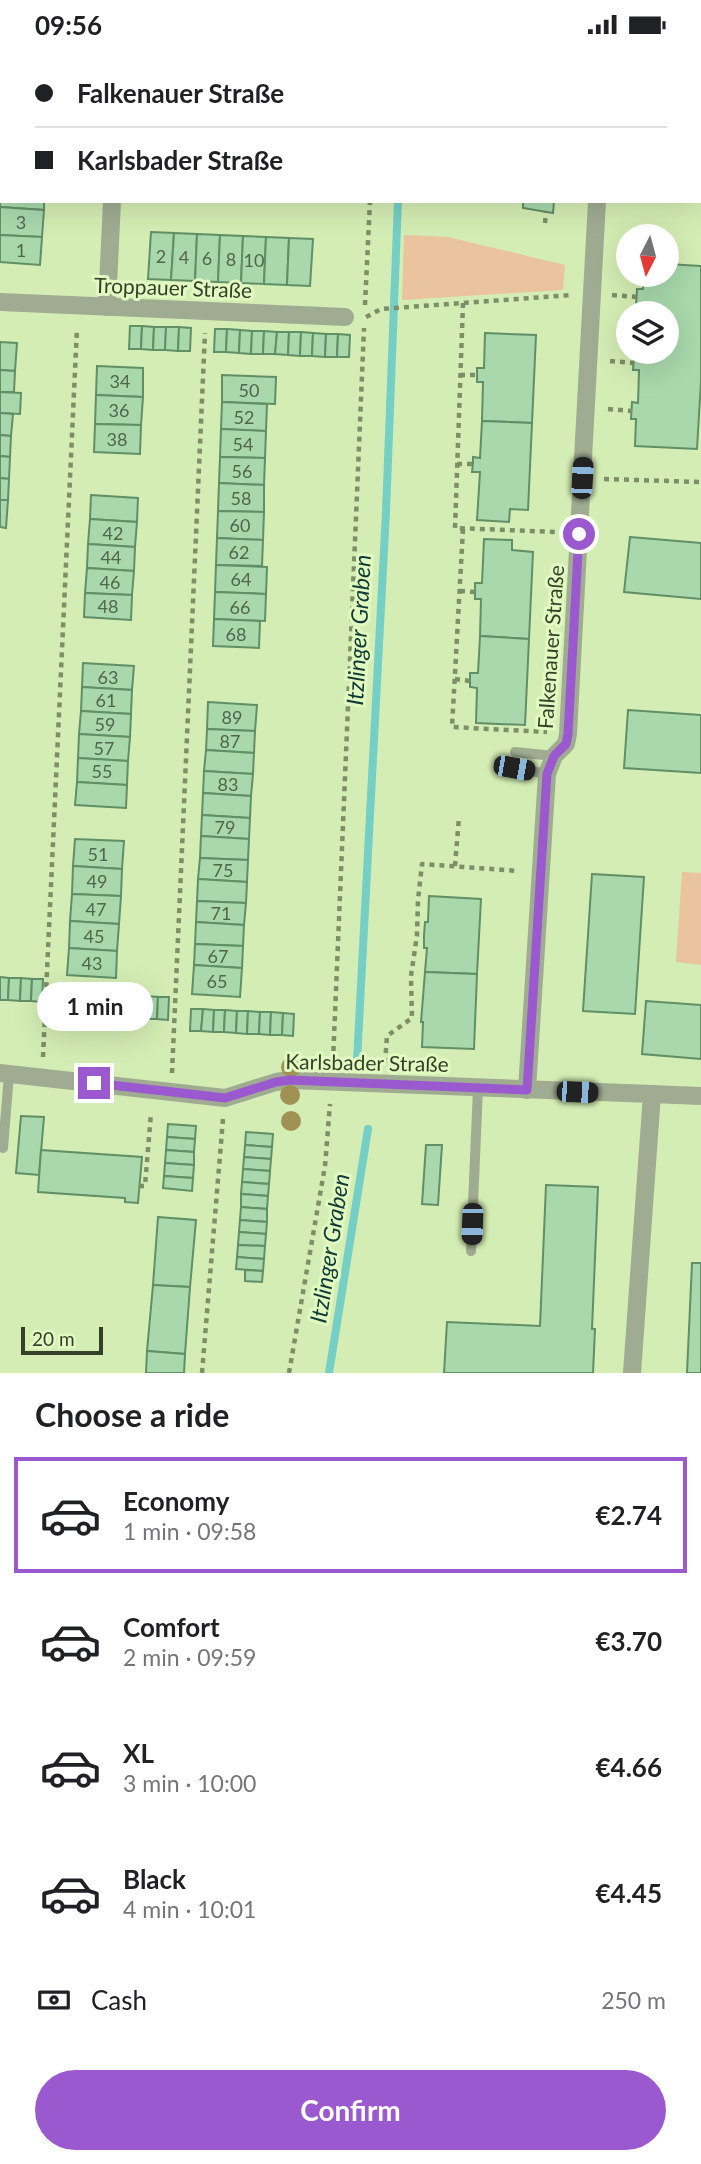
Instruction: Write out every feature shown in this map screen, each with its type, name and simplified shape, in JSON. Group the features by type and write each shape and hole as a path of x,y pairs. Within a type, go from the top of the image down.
{"street":[{"path":"107,307 112,203"},
{"name":"Falkenauer Straße","path":"527,1090 547,774 554,756 566,744 568,734 597,203"},
{"name":"Troppauer Straße","path":"0,302 345,317"},
{"name":"Karlsbader Straße","path":"5,1074 225,1098 290,1080 701,1096"},
{"path":"632,1373 652,1094"}],"lane":[{"path":"515,752 554,756"},
{"path":"514,768 547,774"},
{"path":"2,1148 5,1074"},
{"path":"471,1251 478,1088"}],"path":[{"path":"289,1373 325,1165 332,1083 370,203"},
{"path":"545,223 546,212"},
{"path":"381,309 592,293"},
{"path":"463,303 455,528 579,534"},
{"path":"43,1077 78,306"},
{"path":"171,1091 206,311"},
{"path":"460,375 477,375"},
{"path":"457,464 472,464"},
{"path":"582,478 701,482"},
{"path":"463,529 452,727 568,734"},
{"path":"460,591 475,591"},
{"path":"455,680 470,681"},
{"path":"455,866 459,817"},
{"path":"382,1084 387,1036 412,1018 411,976 422,864 541,873"},
{"path":"202,1373 225,1098"},
{"path":"139,1186 145,1186 151,1113"}],"shaded area":[{"path":"404,235 448,237 565,265 563,290 402,300"},
{"path":"682,872 701,873 701,965 676,962"}],"building":[{"path":"0,203 44,203 44,210 0,207"},
{"path":"523,203 554,203 553,213 523,208"},
{"path":"0,207 44,210 42,237 0,235"},
{"path":"151,232 174,233 171,280 148,279"},
{"path":"174,233 197,234 195,281 171,280"},
{"path":"197,234 220,235 218,282 195,281"},
{"path":"0,235 42,237 40,265 0,262"},
{"path":"220,235 243,236 241,283 218,282"},
{"path":"243,236 266,237 264,284 241,283"},
{"path":"266,237 289,238 287,285 264,284"},
{"path":"289,238 313,239 310,286 287,285"},
{"path":"679,265 701,266 701,381 697,449 635,446 636,419 631,419 632,402 638,403 639,370 633,370 633,364 679,364 679,301 636,301 637,289 679,287"},
{"path":"130,326 142,326 141,349 129,349"},
{"path":"142,326 154,327 153,350 141,349"},
{"path":"154,327 166,327 165,350 153,350"},
{"path":"166,327 179,327 178,351 165,350"},
{"path":"179,327 191,328 190,351 178,351"},
{"path":"215,329 227,329 226,352 214,352"},
{"path":"227,329 240,330 239,353 226,352"},
{"path":"240,330 252,331 251,354 239,353"},
{"path":"252,331 264,331 263,354 251,354"},
{"path":"264,331 277,332 275,354 263,354"},
{"path":"277,332 289,332 288,355 275,354"},
{"path":"289,332 301,332 300,356 288,355"},
{"path":"301,332 313,333 312,356 300,356"},
{"path":"313,333 326,334 325,357 312,356"},
{"path":"485,333 536,335 532,423 482,421 483,382 477,382 477,368 484,368"},
{"path":"326,334 338,334 337,357 325,357"},
{"path":"338,334 350,335 349,357 337,357"},
{"path":"0,342 17,343 15,371 0,370"},
{"path":"97,366 143,368 143,397 96,395"},
{"path":"0,370 15,371 14,392 0,392"},
{"path":"222,375 276,377 275,404 222,402"},
{"path":"0,392 21,393 20,414 0,413"},
{"path":"96,395 143,397 141,425 95,424"},
{"path":"222,402 267,404 266,431 221,429"},
{"path":"0,413 13,414 11,436 0,435"},
{"path":"482,421 532,423 528,510 510,509 509,522 477,520 480,472 472,472 473,457 480,458"},
{"path":"95,424 141,425 140,454 94,452"},
{"path":"221,429 266,431 265,458 220,457"},
{"path":"0,435 11,436 10,457 0,456"},
{"path":"0,456 10,457 9,479 0,478"},
{"path":"220,457 265,458 264,485 219,483"},
{"path":"0,478 9,479 8,500 0,500"},
{"path":"219,483 264,485 264,512 218,511"},
{"path":"91,495 138,498 137,522 90,519"},
{"path":"0,500 8,500 6,528 0,527"},
{"path":"218,511 264,512 263,540 217,538"},
{"path":"90,519 137,522 135,547 88,544"},
{"path":"630,537 701,543 701,599 624,592"},
{"path":"217,538 263,540 262,566 216,565"},
{"path":"484,539 512,540 512,550 533,552 529,639 480,636 481,599 475,599 475,583 482,583"},
{"path":"88,544 135,547 134,571 87,568"},
{"path":"216,565 267,567 266,594 215,592"},
{"path":"87,568 134,571 132,595 85,593"},
{"path":"215,592 266,594 265,621 214,619"},
{"path":"85,593 132,595 131,620 84,617"},
{"path":"214,619 260,621 259,648 213,646"},
{"path":"480,636 529,639 525,725 476,723 477,688 470,687 470,673 478,673"},
{"path":"83,663 134,666 132,690 82,687"},
{"path":"82,687 132,690 131,714 81,711"},
{"path":"208,702 257,705 255,731 207,729"},
{"path":"628,710 701,715 701,773 624,768"},
{"path":"81,711 131,714 130,737 79,734"},
{"path":"207,729 255,731 254,753 206,750"},
{"path":"79,734 130,737 128,761 78,758"},
{"path":"206,750 254,753 253,774 204,771"},
{"path":"78,758 128,761 127,785 77,782"},
{"path":"204,771 253,774 251,796 203,793"},
{"path":"77,782 127,785 126,808 75,805"},
{"path":"203,793 251,796 250,818 202,815"},
{"path":"202,815 250,818 249,839 201,836"},
{"path":"201,836 249,839 248,860 200,858"},
{"path":"75,839 124,841 122,869 73,866"},
{"path":"200,858 248,860 247,882 198,879"},
{"path":"73,866 122,869 121,896 72,894"},
{"path":"592,874 644,877 635,1014 583,1011"},
{"path":"198,879 247,882 246,903 197,901"},
{"path":"72,894 121,896 119,924 70,921"},
{"path":"429,896 481,899 477,974 425,972 427,948 424,948 424,936 425,922 428,922"},
{"path":"197,901 246,903 244,925 196,922"},
{"path":"70,921 119,924 117,951 69,948"},
{"path":"196,922 244,925 243,946 195,944"},
{"path":"195,944 243,946 242,968 194,965"},
{"path":"69,948 117,951 116,978 67,975"},
{"path":"194,965 242,968 240,997 192,994"},
{"path":"425,972 477,974 474,1049 422,1047"},
{"path":"0,977 9,978 8,1000 0,1000"},
{"path":"9,978 21,978 20,1001 8,1000"},
{"path":"21,978 32,979 31,1001 20,1001"},
{"path":"32,979 43,979 42,1002 31,1001"},
{"path":"66,992 77,993 76,1015 65,1014"},
{"path":"77,993 89,993 88,1015 76,1015"},
{"path":"89,993 100,994 99,1016 88,1015"},
{"path":"100,994 112,994 111,1017 99,1016"},
{"path":"112,994 123,995 122,1017 111,1017"},
{"path":"123,995 135,996 134,1018 122,1017"},
{"path":"135,996 146,996 145,1019 134,1018"},
{"path":"146,996 158,997 157,1019 145,1019"},
{"path":"158,997 169,997 168,1020 157,1019"},
{"path":"646,1001 701,1005 701,1059 642,1054"},
{"path":"191,1009 203,1009 201,1031 190,1031"},
{"path":"203,1009 214,1010 213,1032 201,1031"},
{"path":"214,1010 225,1010 224,1032 213,1032"},
{"path":"225,1010 237,1011 236,1033 224,1032"},
{"path":"237,1011 248,1011 247,1034 236,1033"},
{"path":"248,1011 260,1012 259,1034 247,1034"},
{"path":"260,1012 271,1012 270,1035 259,1034"},
{"path":"271,1012 283,1013 282,1035 270,1035"},
{"path":"283,1013 294,1014 293,1036 282,1035"},
{"path":"21,1116 44,1117 39,1175 16,1173"},
{"path":"168,1124 196,1126 195,1139 167,1137"},
{"path":"246,1132 273,1134 272,1147 245,1145"},
{"path":"167,1137 195,1139 194,1152 166,1150"},
{"path":"245,1145 272,1147 271,1159 244,1157"},
{"path":"426,1145 442,1145 438,1205 422,1204"},
{"path":"41,1150 142,1157 138,1203 125,1202 125,1198 38,1192"},
{"path":"166,1150 194,1152 194,1165 165,1163"},
{"path":"244,1157 271,1159 270,1171 243,1169"},
{"path":"165,1163 194,1165 193,1178 164,1176"},
{"path":"243,1169 270,1171 269,1184 242,1182"},
{"path":"164,1176 193,1178 192,1191 163,1188"},
{"path":"242,1182 269,1184 268,1196 241,1194"},
{"path":"546,1185 598,1187 592,1329 595,1329 593,1373 444,1373 447,1322 540,1326"},
{"path":"241,1194 268,1196 267,1209 241,1207"},
{"path":"241,1207 267,1209 267,1222 240,1220"},
{"path":"158,1217 196,1220 190,1287 153,1285"},
{"path":"240,1220 267,1222 266,1234 239,1232"},
{"path":"239,1232 266,1234 265,1246 238,1245"},
{"path":"238,1245 265,1246 264,1259 237,1257"},
{"path":"237,1257 264,1259 263,1271 236,1269"},
{"path":"692,1263 701,1263 701,1373 687,1373"},
{"path":"245,1270 263,1271 262,1282 245,1281"},
{"path":"153,1285 190,1287 185,1354 147,1351"},
{"path":"147,1351 185,1354 184,1373 146,1373"}],"waterway":[{"name":"Itzlinger Graben","path":"357,1061 386,512 398,203"},
{"name":"Itzlinger Graben","path":"329,1373 368,1129"}],"route":[{"path":"94,1083 225,1098 290,1080 527,1090 547,774 554,756 566,744 568,734 579,534"}]}
